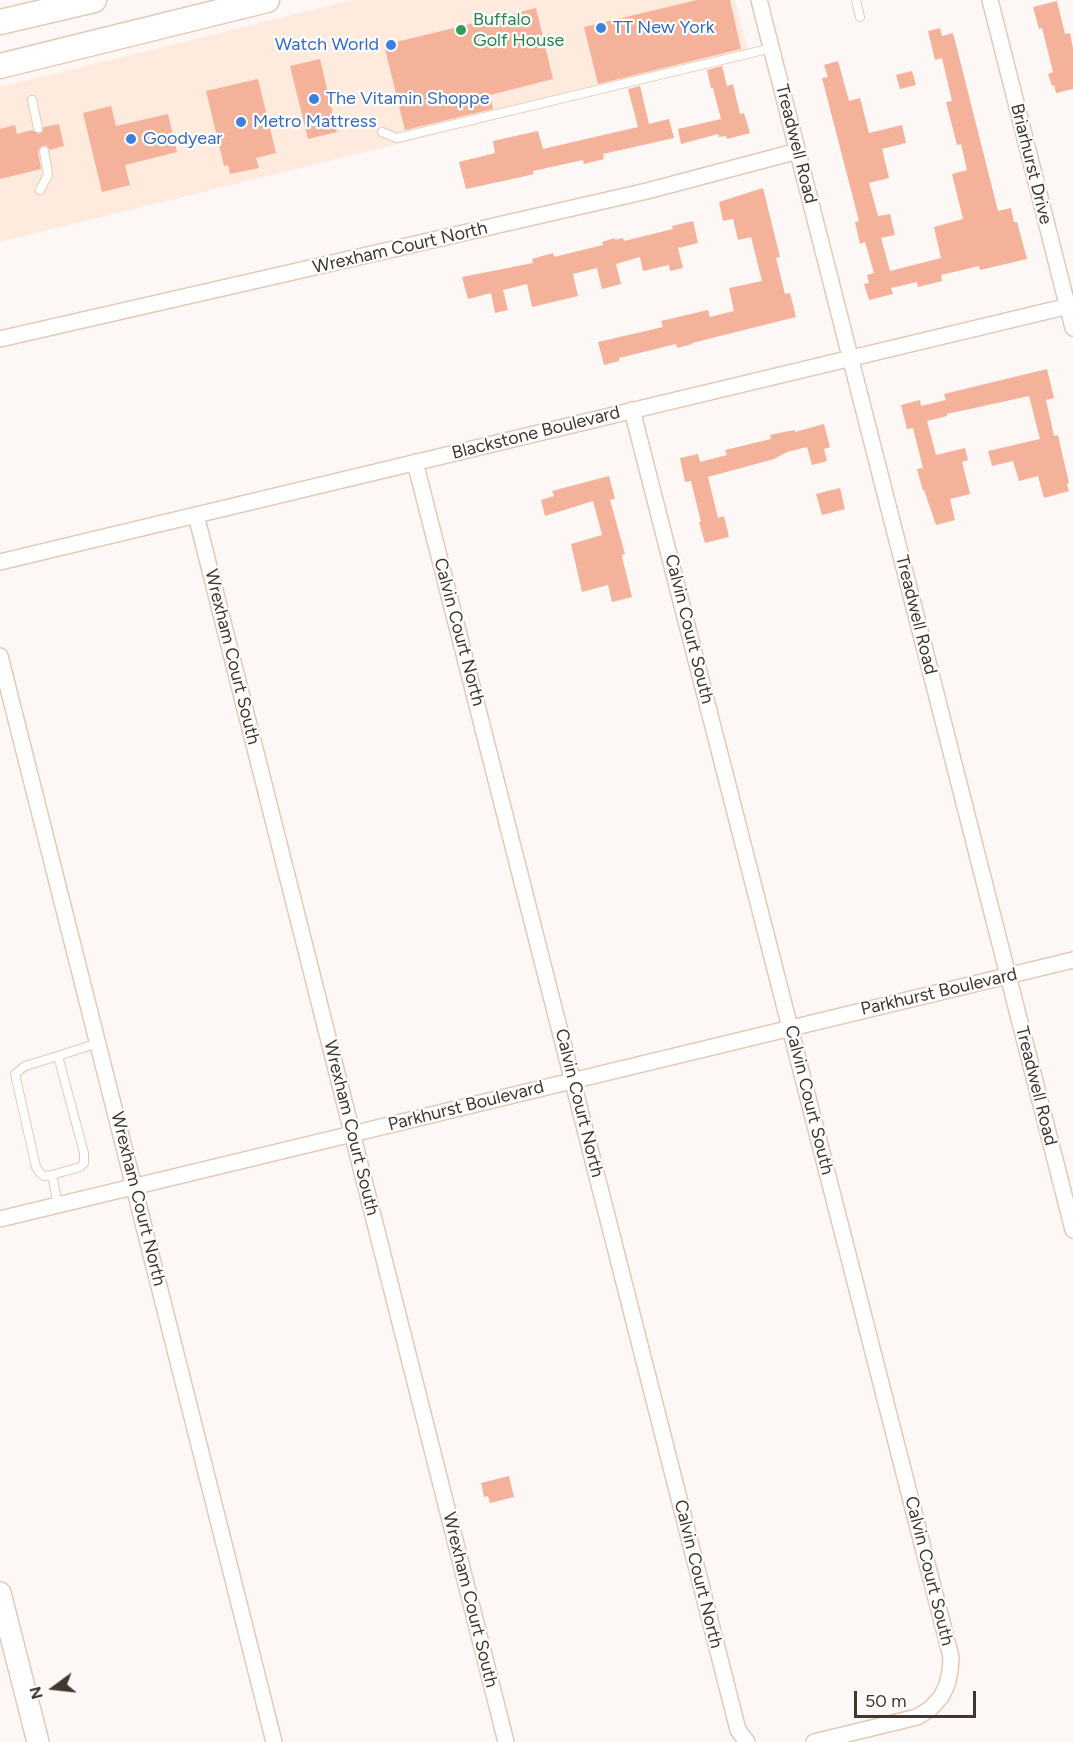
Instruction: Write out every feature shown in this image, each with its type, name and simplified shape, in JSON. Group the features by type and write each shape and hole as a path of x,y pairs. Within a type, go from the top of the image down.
{"main road":[{"path":"0,22 94,0"},
{"path":"0,66 267,0"}],"street":[{"name":"Treadwell Road","path":"759,0 1073,1230"},
{"name":"Briarhurst Drive","path":"990,0 1070,306 1073,328"},
{"name":"Wrexham Court North","path":"0,339 646,191 798,151"},
{"name":"Blackstone Boulevard","path":"0,562 1070,306"},
{"name":"Calvin Court South","path":"632,410 951,1657 947,1684 941,1697 930,1709 917,1717 856,1737"},
{"name":"Calvin Court North","path":"415,462 738,1730 747,1742"},
{"name":"Wrexham Court South","path":"196,515 506,1742"},
{"name":"Wrexham Court North","path":"0,656 274,1742"},
{"name":"Parkhurst Boulevard","path":"0,1220 1073,960"},
{"path":"0,1593 38,1742"},
{"path":"814,1742 856,1737"}],"lane":[{"path":"856,0 860,17"},
{"path":"382,132 397,138 772,48"},
{"path":"32,100 38,129"},
{"path":"40,190 48,175 44,151"},
{"path":"58,1056 84,1153 84,1163 80,1167 45,1176 36,1167 15,1074 26,1066 98,1043"},
{"path":"52,1175 58,1205"}],"shaded area":[{"path":"352,0 735,0 750,57 0,242 0,87"}],"building":[{"path":"697,0 730,0 741,49 598,84 584,27"},
{"path":"1057,1 1065,34 1070,33 1073,48 1073,89 1056,93 1048,74 1053,72 1042,28 1039,29 1033,7"},
{"path":"536,8 553,79 490,95 493,109 405,130 384,45"},
{"path":"940,28 942,36 953,33 998,211 1011,208 1027,259 980,270 979,266 941,275 942,281 918,287 917,282 891,288 893,294 869,300 864,284 869,283 867,275 874,273 865,242 860,244 855,222 859,221 822,78 828,77 824,65 838,61 849,101 860,98 869,133 902,125 906,143 882,149 889,178 869,183 878,216 890,214 895,235 881,238 890,271 941,258 934,227 963,219 952,174 967,170 961,144 957,145 946,102 952,101 942,58 935,60 928,31"},
{"name":"The Vitamin Shoppe","path":"320,59 337,132 308,139 290,66"},
{"path":"722,66 727,86 733,84 740,114 744,113 750,133 727,139 726,136 719,137 718,134 681,144 678,129 721,119 707,70"},
{"path":"912,71 916,85 900,89 896,75"},
{"name":"Metro Mattress","path":"258,79 276,153 256,158 259,168 230,174 228,165 224,166 206,91"},
{"path":"640,86 649,124 669,119 674,138 603,154 604,159 584,164 583,160 533,171 534,174 526,176 466,189 459,162 495,153 493,141 538,131 543,149 638,127 628,89"},
{"name":"Goodyear","path":"111,106 116,126 168,114 177,152 125,165 130,185 102,192 83,113"},
{"path":"59,124 64,146 50,150 46,145 40,147 38,152 41,169 0,179 0,129 15,125 17,134 32,130 39,134 44,127"},
{"path":"763,188 780,257 776,258 785,294 790,293 796,317 677,348 676,344 619,358 619,361 604,365 598,342 663,327 661,321 708,310 710,317 734,311 729,288 762,281 751,237 738,240 733,219 723,221 719,202"},
{"path":"693,221 698,243 678,248 683,268 670,271 669,265 643,271 640,257 616,264 621,284 602,289 597,268 573,274 578,296 532,307 527,284 503,290 508,310 495,313 491,293 468,299 462,277 533,263 532,259 553,253 554,257 603,245 602,242 615,238 615,240 623,238 624,241 673,229 672,226"},
{"path":"1047,369 1054,398 1046,400 1054,436 1058,435 1069,491 1044,498 1038,476 1019,481 1013,461 992,466 988,451 1040,439 1029,396 947,414 947,416 927,421 936,455 965,448 968,460 962,462 970,494 950,499 955,520 936,525 917,469 923,468 913,428 907,429 901,405 920,400 921,406 946,400 944,394"},
{"path":"824,424 830,447 824,449 827,461 812,465 807,447 787,452 774,459 708,477 718,518 724,516 729,537 705,543 691,481 685,482 680,458 698,454 700,462 727,455 725,450 771,439 770,435 795,430 795,432"},
{"path":"609,476 615,499 610,500 625,554 622,555 632,597 612,602 608,585 582,592 571,544 602,535 593,501 545,516 541,500 554,496 552,491"},
{"path":"840,488 845,509 822,515 816,494"},
{"path":"509,1476 514,1497 490,1503 488,1496 484,1497 481,1483"}],"place":[{"name":"TT New York","path":"601,28"},
{"name":"Buffalo Golf House","path":"461,30"},
{"name":"Watch World","path":"391,45"},
{"name":"The Vitamin Shoppe","path":"314,99"},
{"name":"Metro Mattress","path":"241,122"},
{"name":"Goodyear","path":"131,139"}]}
